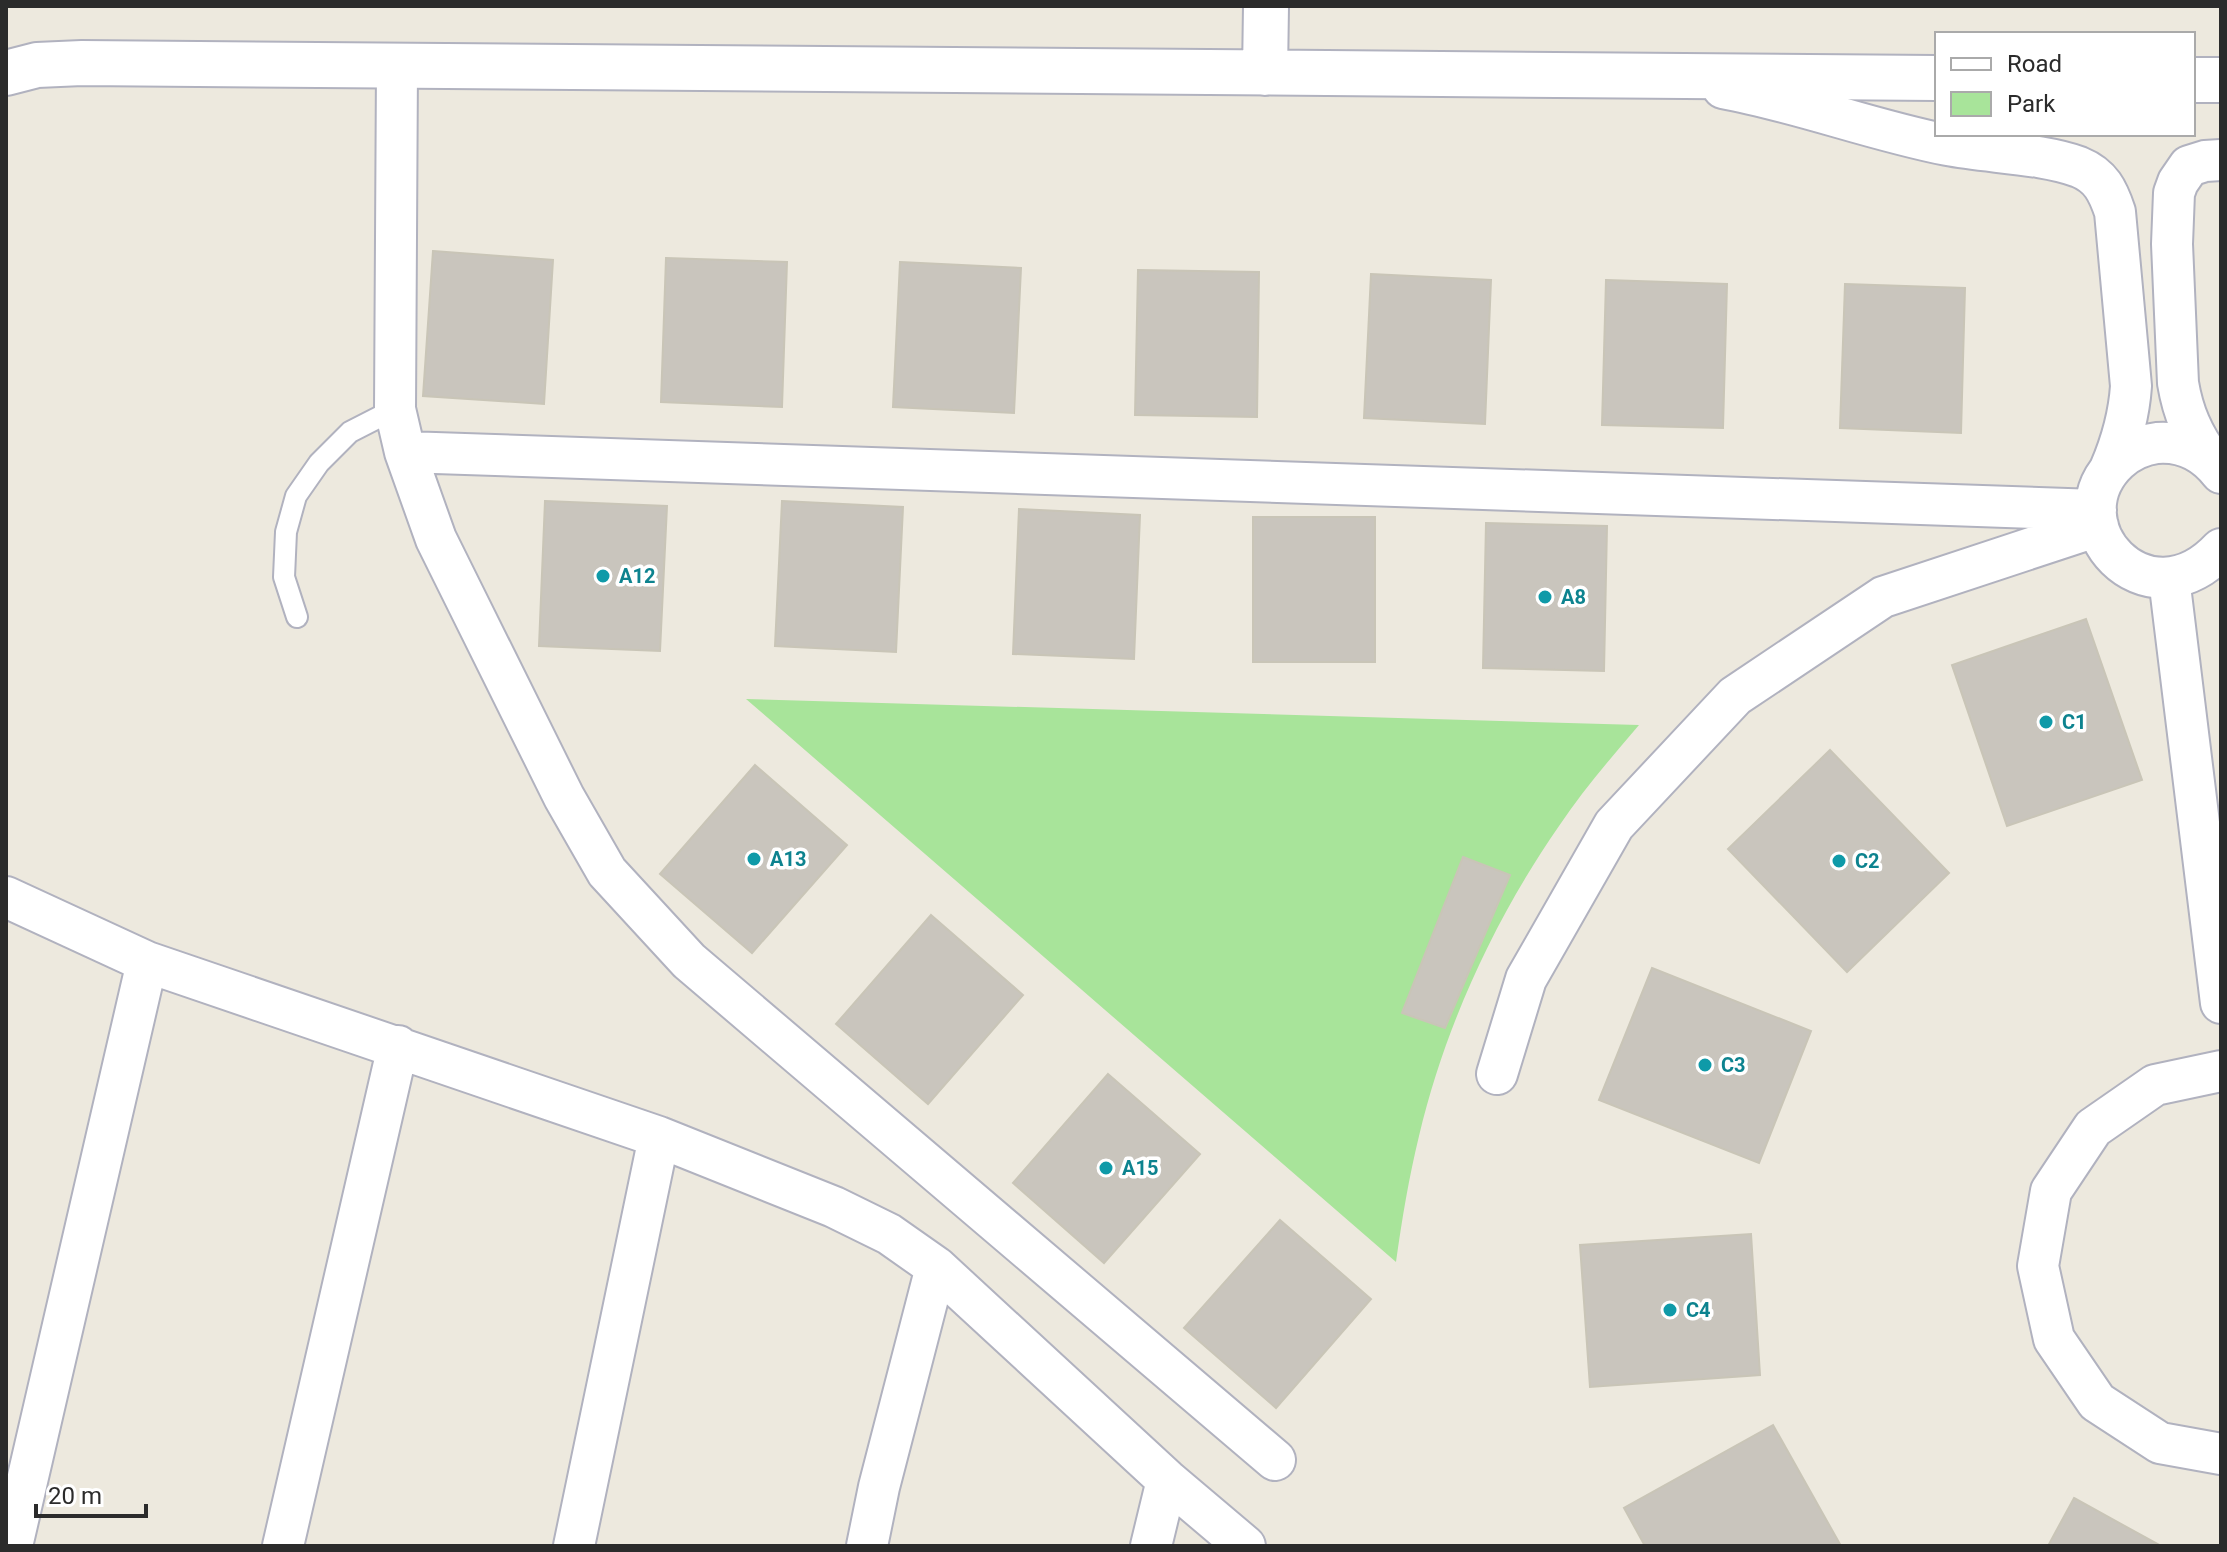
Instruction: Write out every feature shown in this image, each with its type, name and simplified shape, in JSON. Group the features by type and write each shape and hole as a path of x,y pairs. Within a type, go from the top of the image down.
{"street":[{"path":"1265,73 1266,6"},
{"path":"6,73 37,65 82,63 1935,78"},
{"path":"397,66 395,409 405,452 436,539 564,797 607,872 689,961 1275,1460"},
{"path":"1644,76 1766,96 1884,131 1948,146 2062,163 2098,177 2109,192 2115,212 2131,386 2129,415 2122,442 2100,488 2097,518 2104,544 2116,559 2132,570 2150,577 2169,578 2189,574 2207,564 2221,549"},
{"path":"2195,80 2221,80"},
{"path":"2216,466 2188,424 2178,383 2172,221 2174,193 2189,166 2221,160"},
{"path":"2110,469 2126,453 2147,444 2170,442 2192,448 2216,466"},
{"path":"405,452 2097,518"},
{"path":"1497,1074 1526,979 1614,825 1735,696 1883,597 2097,518"},
{"path":"2169,578 2221,1003"},
{"path":"6,897 147,962 659,1137 834,1207 889,1234 936,1267 1167,1480 1245,1546"},
{"path":"12,1546 147,962"},
{"path":"283,1546 398,1046"},
{"path":"2221,1071 2155,1085 2093,1128 2051,1191 2038,1266 2054,1339 2097,1402 2160,1443 2221,1454"},
{"path":"574,1546 659,1137"},
{"path":"867,1546 879,1487 936,1267"},
{"path":"1151,1546 1167,1480"}],"lane":[{"path":"297,617 284,577 286,532 296,496 319,463 350,432 395,409"}],"green space":[{"path":"746,699 1639,725 1578,800 1536,861 1475,974 1430,1095 1412,1167 1396,1262"}],"building":[{"path":"433,251 553,260 544,404 423,396"},
{"path":"666,258 787,262 782,407 661,402"},
{"path":"900,262 1021,268 1014,413 893,407"},
{"path":"1138,270 1259,272 1257,417 1135,415"},
{"path":"1371,274 1491,280 1485,424 1364,418"},
{"path":"1606,280 1727,284 1723,428 1602,425"},
{"path":"1845,284 1965,288 1961,433 1840,428"},
{"name":"A12","path":"545,501 667,506 660,651 539,646"},
{"path":"782,501 903,507 896,652 775,646"},
{"path":"1019,509 1140,515 1134,659 1013,654"},
{"path":"1253,517 1375,517 1375,662 1253,662"},
{"name":"A8","path":"1486,523 1607,526 1604,671 1483,668"},
{"name":"C1","path":"2086,619 2142,780 2007,826 1952,665"},
{"name":"C2","path":"1830,750 1949,873 1847,972 1728,849"},
{"name":"A13","path":"755,765 847,845 752,953 660,874"},
{"path":"1463,857 1510,875 1445,1028 1402,1013"},
{"path":"931,915 1023,995 928,1104 836,1024"},
{"name":"C3","path":"1652,968 1811,1031 1759,1163 1599,1100"},
{"name":"A15","path":"1108,1074 1200,1154 1104,1263 1013,1183"},
{"path":"1280,1220 1371,1299 1276,1408 1184,1328"},
{"name":"C4","path":"1751,1234 1760,1375 1590,1387 1580,1245"},
{"path":"1773,1425 1841,1546 1645,1546 1624,1508"},
{"path":"2074,1498 2161,1546 2048,1546"}],"place":[{"name":"A12","path":"603,576"},
{"name":"A8","path":"1545,597"},
{"name":"C1","path":"2046,722"},
{"name":"A13","path":"754,859"},
{"name":"C2","path":"1839,861"},
{"name":"C3","path":"1705,1065"},
{"name":"A15","path":"1106,1168"},
{"name":"C4","path":"1670,1310"}]}
